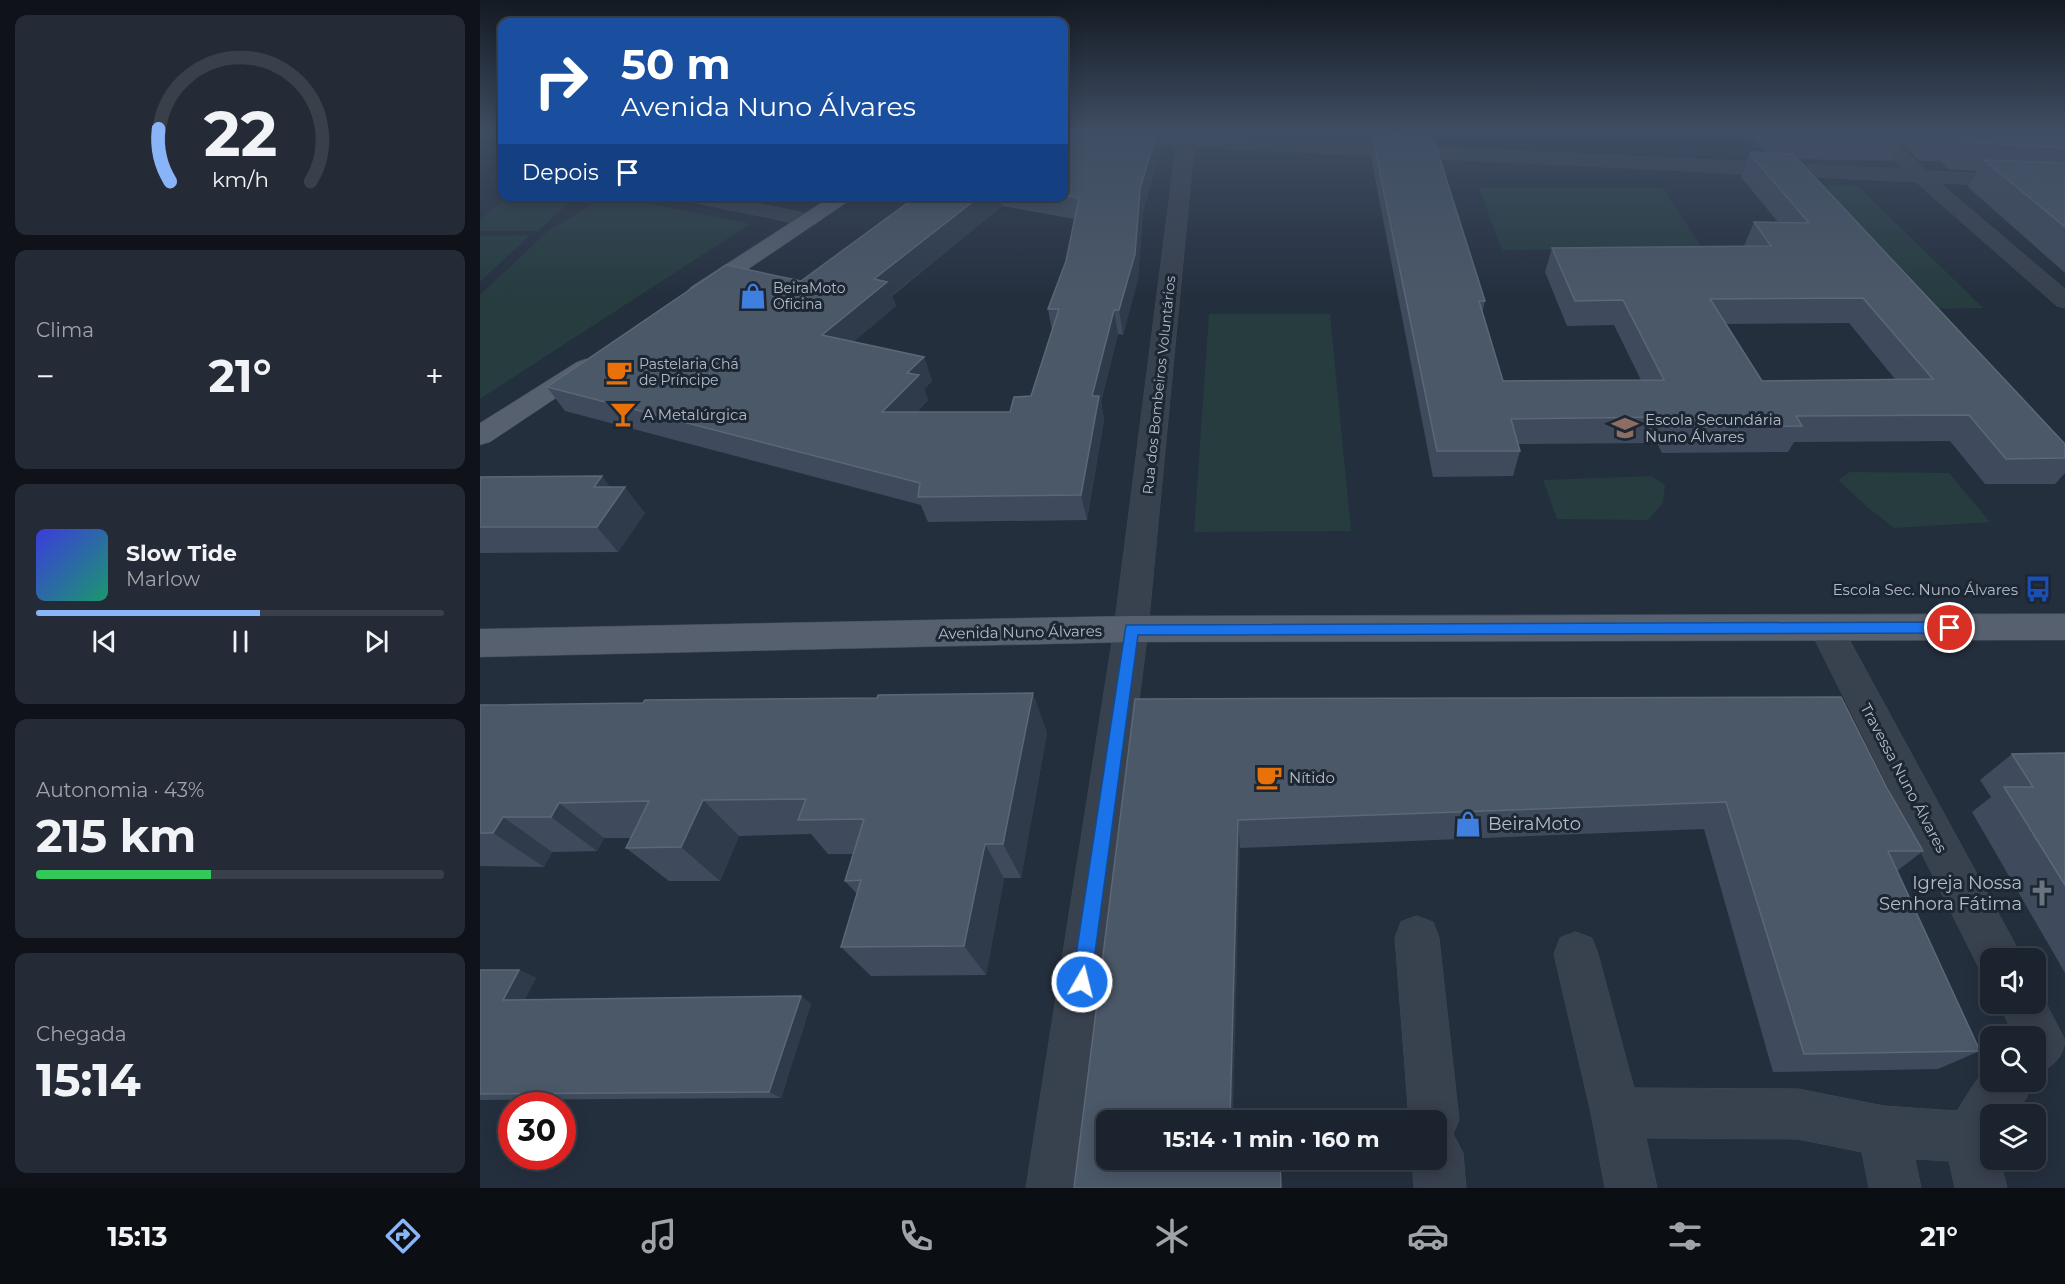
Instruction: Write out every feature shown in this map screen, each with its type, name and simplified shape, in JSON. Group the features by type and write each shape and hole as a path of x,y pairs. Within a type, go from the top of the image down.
{"main road":[{"path":"679,305 838,201"},
{"path":"480,436 600,357"},
{"name":"Avenida Nuno Álvares","path":"480,643 1131,629 2065,627"}],"street":[{"name":"Rua dos Bombeiros Voluntários","path":"1052,1188 1131,629 1181,186"},
{"path":"1934,186 2065,301"},
{"path":"716,201 809,220"},
{"name":"Travessa Nuno Álvares","path":"1826,628 1993,948"},
{"path":"1417,938 1433,1110"},
{"path":"1576,954 1616,1113 1631,1188"},
{"path":"1980,1188 1969,1137 1999,1092"},
{"path":"1616,1113 1798,1114 1884,1131 1969,1137"},
{"path":"1884,1131 1895,1188"},
{"path":"1438,1170 1440,1188"}],"green space":[{"path":"1806,186 1858,186 1983,308 1922,309"},
{"path":"1479,188 1663,188 1702,248 1502,250"},
{"path":"502,201 571,201 538,231 480,231 480,219"},
{"path":"598,201 638,201 750,224 480,399 480,295 549,230"},
{"path":"530,235 480,282 480,236"},
{"path":"1209,314 1330,314 1351,531 1194,532"},
{"path":"1850,472 1949,473 1990,522 1894,528 1838,480"},
{"path":"1651,476 1665,485 1663,503 1648,520 1557,519 1543,480"}],"building":[{"path":"1068,186 1141,186 1135,254 1119,310 1114,310 1092,396 1099,396 1081,495 918,497 920,483 547,387 726,265 801,281 910,201 974,201 874,279 887,282 822,335 924,357 907,373 919,375 882,412 1010,412 1014,397 1031,396 1059,309 1048,309 1066,261 1079,198 1068,196"},
{"path":"1383,186 1449,186 1485,301 1479,301 1503,381 1664,380 1623,300 1575,301 1552,248 1771,246 1754,222 1809,223 1778,186 1823,186 2065,444 2065,458 2006,459 1969,415 1796,416 1802,426 1673,427 1668,417 1511,419 1520,451 1437,451","holes":["1863,298 1933,379 1762,381 1710,299"]},
{"path":"2016,186 2065,186 2065,227"},
{"path":"602,476 594,487 625,487 597,527 480,527 480,477"},
{"path":"1033,693 1003,844 985,844 964,946 841,947 861,880 845,881 864,819 798,820 806,799 703,800 681,847 626,848 649,801 559,803 551,817 503,817 493,833 480,833 480,705"},
{"path":"1841,697 1887,788 1923,851 1888,851 1980,1051 1804,1054 1726,802 1238,820 1230,1110 1096,1110 1096,1170 1280,1170 1281,1188 1074,1188 1135,699"},
{"path":"2065,753 2065,885 2004,787 2033,787 2012,754"},
{"path":"480,970 519,970 503,1000 801,996 769,1092 498,1092 498,1094 480,1094"}],"place":[{"name":"BeiraMoto Oficina","path":"753,296"},
{"name":"Pastelaria Chá de Príncipe","path":"619,372"},
{"name":"A Metalúrgica","path":"623,414"},
{"name":"Escola Secundária Nuno Álvares","path":"1625,428"},
{"name":"Escola Sec. Nuno Álvares","path":"2038,589"},
{"name":"Nítido","path":"1269,777"},
{"name":"BeiraMoto","path":"1468,824"},
{"name":"Igreja Nossa Senhora Fátima","path":"2042,893"}],"route":[{"path":"1082,982 1131,629 1950,628"}]}
